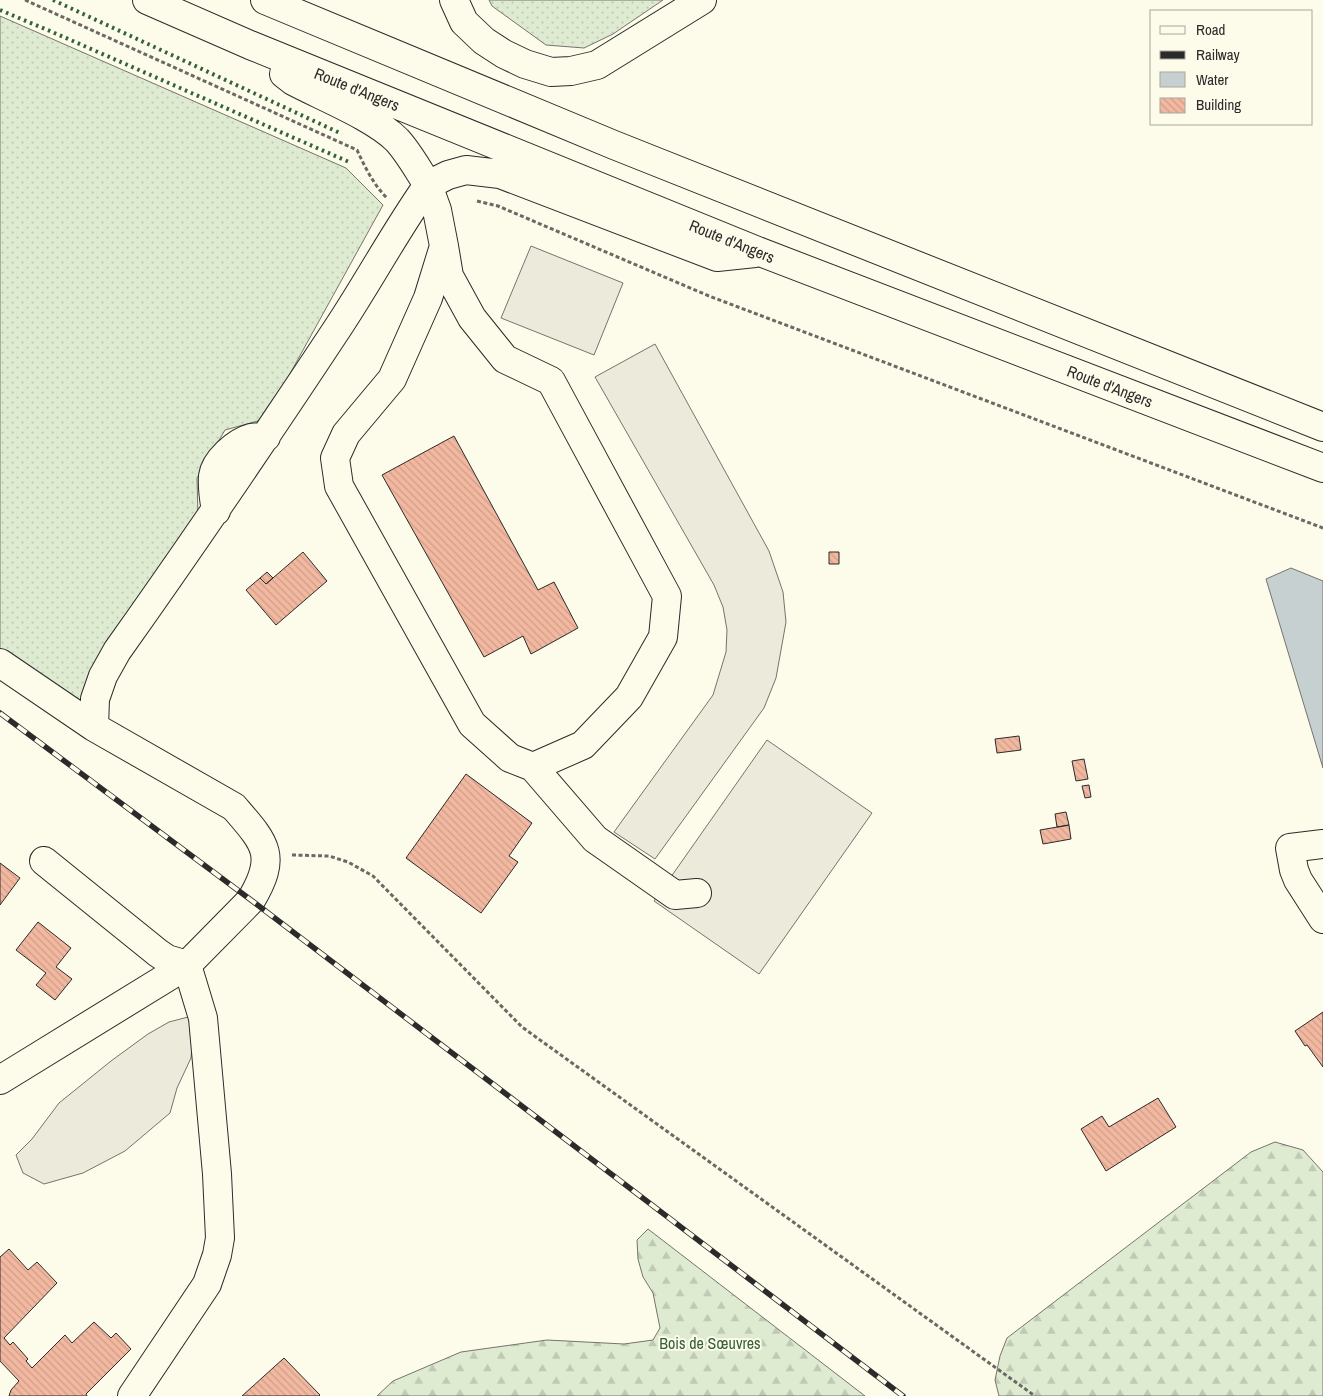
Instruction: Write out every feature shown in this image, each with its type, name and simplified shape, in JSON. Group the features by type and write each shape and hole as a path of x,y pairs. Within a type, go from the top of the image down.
{"main road":[{"name":"Route d'Angers","path":"147,0 250,46 760,252 1323,468"},
{"path":"265,0 614,145 1323,427"},
{"path":"454,0 464,22 484,41 504,54 525,64 551,72 571,71 597,65 702,0"},
{"path":"250,46 293,81 374,123 396,140 410,157 428,184 437,210 449,276 472,318 504,358 551,381 667,596 664,637 629,697 583,745 533,767"},
{"path":"94,727 95,699 103,676 117,651 216,512 359,295 409,211 428,184 448,175 466,170 500,174 717,257 760,252"},
{"path":"444,246 428,298 392,379 346,434 335,458 339,486 472,724 510,758 533,767 595,839 675,895 698,893"},
{"path":"0,663 94,727 234,807 250,826 266,855 263,875 251,900 187,965 0,1080"},
{"path":"1323,844 1290,848 1298,880 1323,919"},
{"path":"44,861 158,953 167,959 187,965"},
{"path":"132,1396 208,1284 220,1238 218,1174 209,1066 203,1018 187,965"}],"path":[{"path":"25,0 357,150 368,173 380,191 392,203 409,211"},
{"path":"437,210 472,200 498,206 709,296 1323,528"},
{"path":"266,855 329,856 348,862 373,876 522,1027 1036,1396"}],"green space":[{"path":"489,0 663,0 613,34 584,48 546,45 492,6"},
{"path":"0,16 346,168 383,205 265,419 225,430 197,478 198,517 78,704 0,650"},
{"path":"1275,1142 1303,1150 1323,1172 1323,1396 999,1396 995,1380 1000,1356 1007,1338 1251,1152"},
{"name":"Bois de Sœuvres","path":"648,1229 865,1396 377,1396 393,1381 461,1352 547,1340 624,1344 653,1340 660,1328 653,1293 643,1277 638,1259 637,1240"}],"shaded area":[{"path":"531,246 623,283 594,355 501,318"},
{"path":"655,344 769,551 783,592 786,622 776,678 764,708 655,859 614,832 713,695 726,652 727,630 723,607 714,585 595,377"},
{"path":"767,740 872,813 759,974 654,901"},
{"path":"188,1017 193,1035 191,1058 177,1088 170,1113 125,1151 83,1173 44,1184 23,1173 16,1155 32,1139 59,1103 148,1034 169,1022"}],"water":[{"path":"1291,568 1323,581 1323,768 1266,579"}],"building":[{"path":"454,436 538,590 554,582 578,628 531,654 523,636 484,657 382,475"},
{"path":"303,552 327,581 276,625 246,590 260,578 266,584"},
{"path":"829,552 839,552 839,564 829,564"},
{"path":"267,572 273,578 266,584 260,578"},
{"path":"1019,736 1021,750 997,753 995,739"},
{"path":"1084,759 1088,779 1076,781 1072,761"},
{"path":"466,774 532,823 509,856 518,862 481,913 406,858"},
{"path":"1089,785 1091,797 1085,798 1082,786"},
{"path":"1066,812 1069,825 1057,827 1055,814"},
{"path":"1069,825 1071,839 1043,844 1040,830"},
{"path":"0,863 20,878 0,905"},
{"path":"38,922 71,948 56,967 72,979 55,1000 36,985 46,973 16,950"},
{"path":"1323,1012 1323,1067 1295,1031"},
{"path":"1158,1098 1176,1127 1106,1171 1081,1129 1102,1116 1109,1127"},
{"path":"9,1249 28,1270 37,1262 57,1283 4,1338 10,1345 13,1342 28,1359 26,1361 32,1368 65,1335 72,1343 94,1322 111,1338 116,1333 131,1349 86,1394 87,1396 9,1396 11,1390 19,1381 0,1361 0,1257"},
{"path":"284,1358 319,1396 242,1396"}],"railway":[{"path":"0,713 251,900 903,1396"}],"hedge":[{"path":"53,0 342,134"},
{"path":"0,10 349,162"}]}
